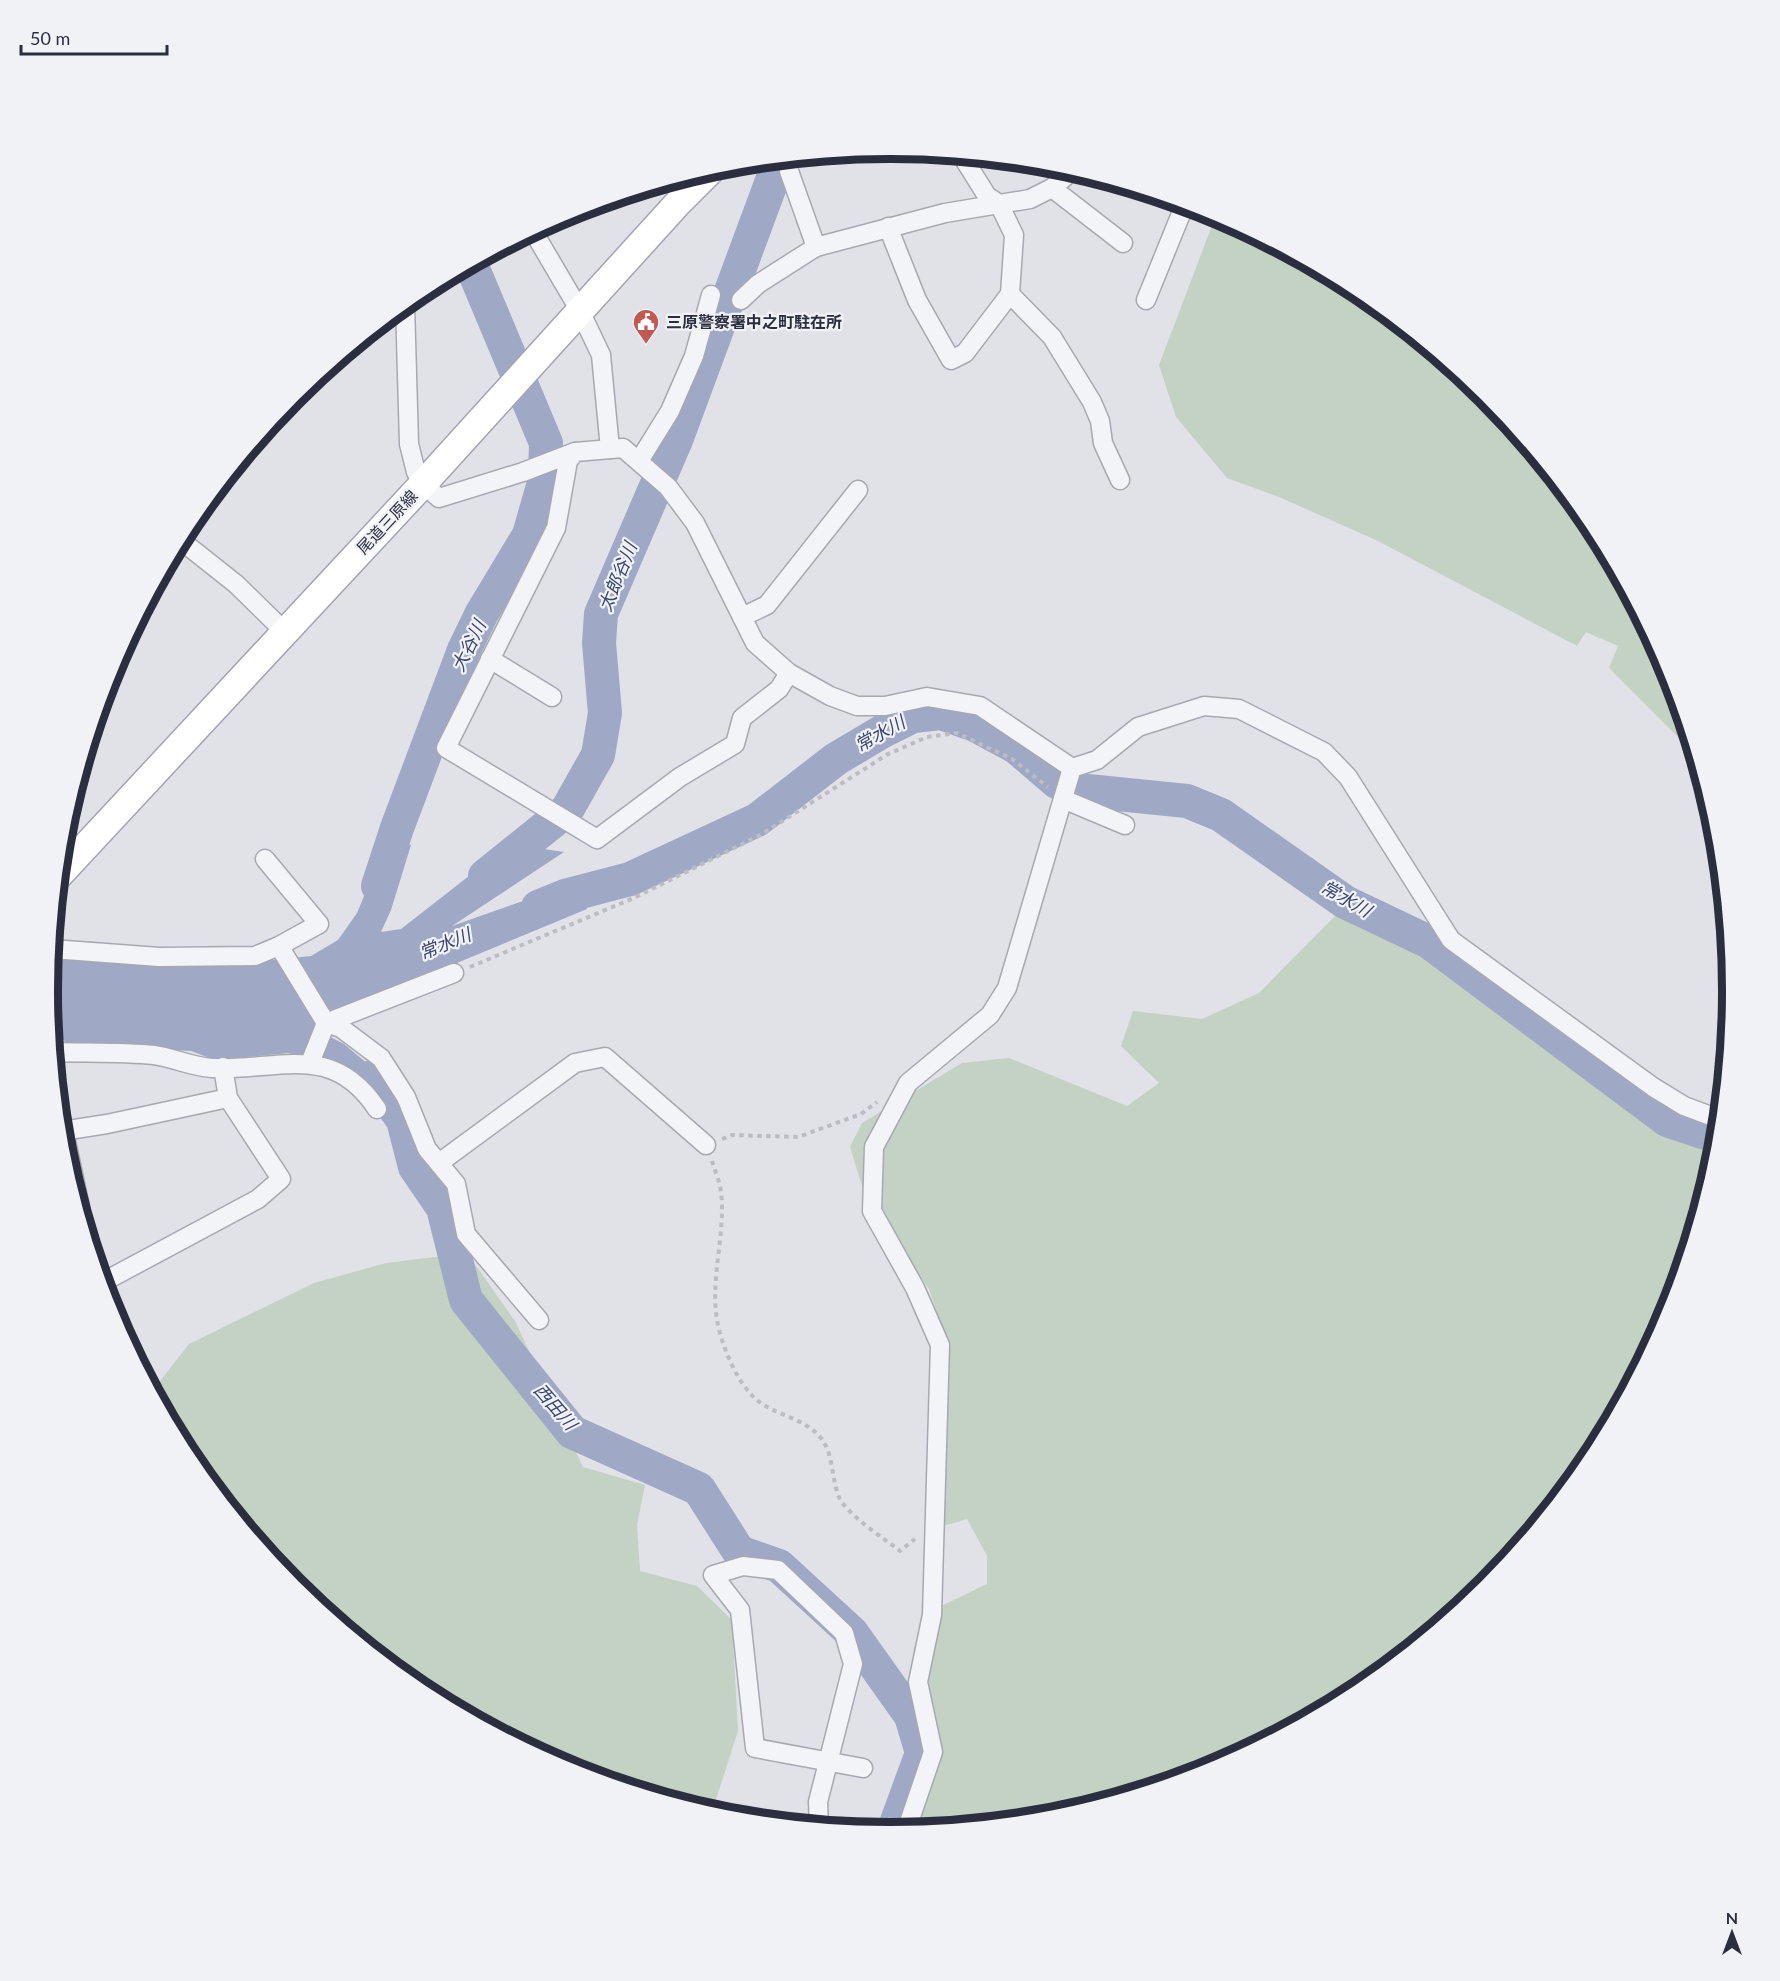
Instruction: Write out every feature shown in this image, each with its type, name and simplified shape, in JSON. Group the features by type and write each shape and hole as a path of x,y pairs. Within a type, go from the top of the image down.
{"main road":[{"name":"尾道三原線","path":"70,858 286,633 700,181"}],"street":[{"path":"888,227 917,300 951,360 965,353 1010,294 1014,235 999,204 987,195 967,163"},
{"path":"789,171 816,247"},
{"path":"741,300 758,284 816,247 888,227 1030,199 1052,188 1065,178"},
{"path":"1052,188 1123,243"},
{"path":"1146,300 1182,212"},
{"path":"537,238 580,310 601,355 610,449"},
{"path":"1010,294 1052,337 1092,402 1100,421 1103,443 1120,480"},
{"path":"643,465 694,356 711,295"},
{"path":"405,315 409,444 416,472 423,484 439,498 523,472 575,452 623,448 668,487 694,523 755,643 789,673 830,696 857,706 885,706 927,697 980,706 1072,768"},
{"path":"575,452 568,461 556,528 446,748 597,839 680,777 735,744 742,718 778,689 789,673"},
{"path":"742,617 767,605 858,490"},
{"path":"188,546 237,584 286,633"},
{"path":"490,659 552,698"},
{"path":"1072,768 1097,760 1138,727 1204,706 1239,709 1324,752 1348,777 1451,940 1653,1087 1684,1106 1711,1116"},
{"path":"909,1821 933,1752 918,1682 932,1616 940,1346 915,1288 872,1211 874,1147 908,1083 990,1015 1007,988 1072,768"},
{"path":"1063,799 1125,825"},
{"path":"59,950 159,957 255,956 279,946 319,924 265,859"},
{"path":"279,946 326,1023 341,1028 381,1058 406,1097 427,1149 456,1184 466,1234 539,1320"},
{"path":"310,1063 326,1023 454,973"},
{"path":"61,1052 155,1055 211,1068 310,1063 343,1073 365,1091 377,1109"},
{"path":"439,1163 575,1063 604,1057 706,1145"},
{"path":"110,1278 258,1199 281,1179 228,1098 223,1067"},
{"path":"70,1125 107,1125 228,1098"},
{"path":"819,1818 818,1803 828,1760 853,1664 844,1633 778,1570 743,1566 713,1575 740,1610 755,1748 828,1760 863,1768"}],"path":[{"path":"454,973 636,897 762,834 888,754 927,737 957,733 1012,759 1063,799"},
{"path":"879,1100 861,1114 798,1137 732,1134 706,1145 721,1190 722,1223 718,1255 716,1316 721,1342 739,1376 756,1400 809,1427 821,1437 830,1458 839,1498 849,1510 900,1551 913,1544 918,1533"}],"green space":[{"path":"1213,224 1306,270 1352,299 1438,365 1515,442 1550,484 1610,575 1636,623 1658,672 1683,742 1609,668 1618,646 1586,632 1577,646 1378,541 1279,497 1227,478 1176,417 1159,365"},
{"path":"1339,912 1423,952 1662,1130 1707,1146 1693,1206 1658,1309 1636,1358 1610,1406 1550,1497 1515,1539 1438,1616 1352,1682 1306,1711 1258,1736 1208,1759 1157,1778 1105,1794 1052,1806 999,1815 914,1821 937,1754 928,1686 939,1607 987,1584 987,1556 967,1519 943,1526 949,1349 929,1289 867,1202 850,1147 862,1123 962,1063 1009,1058 1127,1106 1159,1083 1121,1046 1133,1011 1202,1019 1259,993"},
{"path":"467,1253 515,1321 583,1467 645,1485 637,1525 640,1571 697,1586 732,1620 738,1731 715,1803 623,1778 572,1759 522,1736 474,1711 428,1682 384,1650 342,1616 265,1539 230,1497 170,1406 158,1384 189,1344 314,1283 386,1263"}],"water":[{"path":"387,841 411,845 391,910 381,932 401,929 510,844 564,852 452,926 580,881 587,909 358,1004 313,1028 344,1044 381,1075 406,1116 387,1113 366,1087 289,1053 215,1060 191,1051 65,1044 64,1040 60,1040 59,958 273,960 311,956 338,940 357,913"}],"waterway":[{"name":"太郎谷川","path":"485,876 567,810 598,755 605,713 599,643 601,614 676,440 777,167"},
{"name":"大谷川","path":"378,886 397,828 464,650 482,613 529,535 545,479 546,443 474,270"},
{"name":"常水川","path":"538,907 565,896 630,879 757,820 836,759 883,731 913,716 941,713 975,725 1016,747 1057,782 1078,790 1187,801 1221,815 1345,902 1429,942 1667,1120 1709,1134"},
{"name":"西田川","path":"372,1077 403,1120 415,1167 443,1208 466,1300 572,1432 699,1489 739,1552 779,1566 852,1633 911,1716 922,1753 897,1822"}],"place":[{"name":"三原警察署中之町駐在所","path":"646,345"}]}
